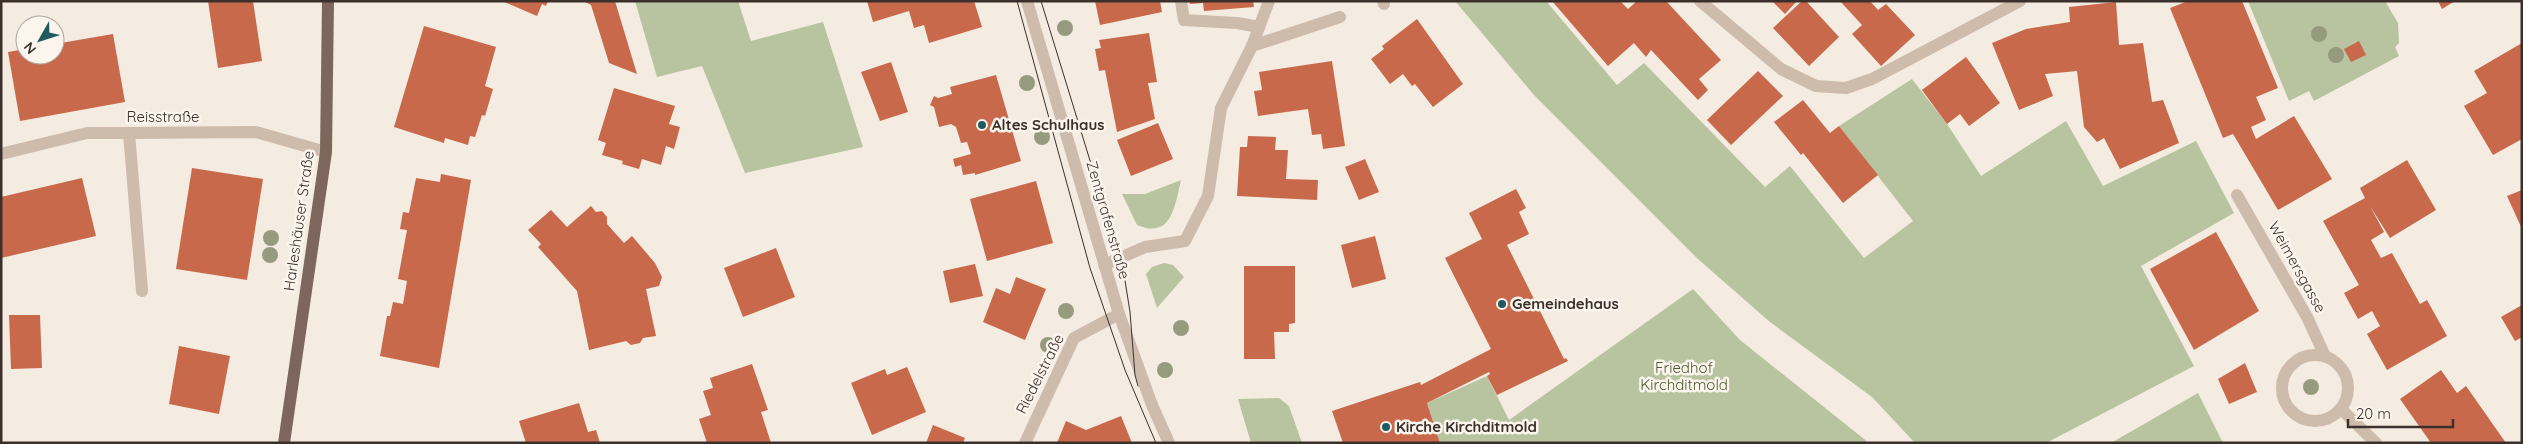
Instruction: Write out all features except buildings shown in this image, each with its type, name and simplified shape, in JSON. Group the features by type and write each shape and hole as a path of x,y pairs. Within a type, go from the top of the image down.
{"main road":[{"name":"Harleshäuser Straße","path":"284,443 326,152 328,1"}],"street":[{"name":"Zentgrafenstraße","path":"1027,1 1118,314 1168,443"},
{"path":"1182,1 1184,20 1236,22 1259,27"},
{"path":"1104,265 1145,247 1185,241 1208,196 1221,108 1252,46 1269,1"},
{"path":"1700,1 1781,69 1816,86 1846,88 1872,79 2020,1"},
{"path":"1252,46 1340,17"},
{"name":"Reisstraße","path":"1,154 87,133 256,132 326,152"},
{"path":"129,133 142,291"},
{"name":"Weimersgasse","path":"2237,195 2307,317 2325,356 2338,364 2346,373 2349,388 2347,400 2341,409"},
{"name":"Riedelstraße","path":"1025,443 1074,338 1118,314"},
{"path":"2325,356 2307,356 2297,360 2289,368 2282,389 2290,410 2299,417 2312,421 2324,420 2334,416 2341,409 2376,443"}],"green space":[{"path":"635,1 738,1 751,41 823,22 863,147 745,173 702,66 657,77"},
{"path":"1455,1 1546,1 1617,85 1644,63 1765,187 1790,166 1864,258 1913,221 1839,126 1912,79 1947,124 1981,176 2066,121 2103,186 2196,141 2234,213 2141,266 2194,366 2046,443 1915,443 1872,397 1770,322 1698,259 1534,95"},
{"path":"2248,1 2385,1 2398,23 2399,43 2395,47 2399,56 2314,101 2309,91 2289,101"},
{"path":"1181,180 1174,209 1165,224 1158,228 1137,225 1122,194 1145,194"},
{"path":"1164,263 1173,265 1184,277 1157,308 1146,274 1152,267"},
{"name":"Friedhof Kirchditmold","path":"1693,289 1740,340 1869,443 1440,443 1427,403 1487,376 1509,420"},
{"path":"2198,393 2223,443 2111,443"},
{"path":"1279,398 1289,406 1302,443 1251,443 1238,399"}],"tram line":[{"path":"1017,1 1090,268 1125,370 1156,443"},
{"path":"1041,1 1123,268 1130,312 1135,375 1138,386"}],"place":[{"name":"Altes Schulhaus","path":"982,125"},
{"name":"Gemeindehaus","path":"1502,304"},
{"name":"Kirche Kirchditmold","path":"1386,427"}]}
